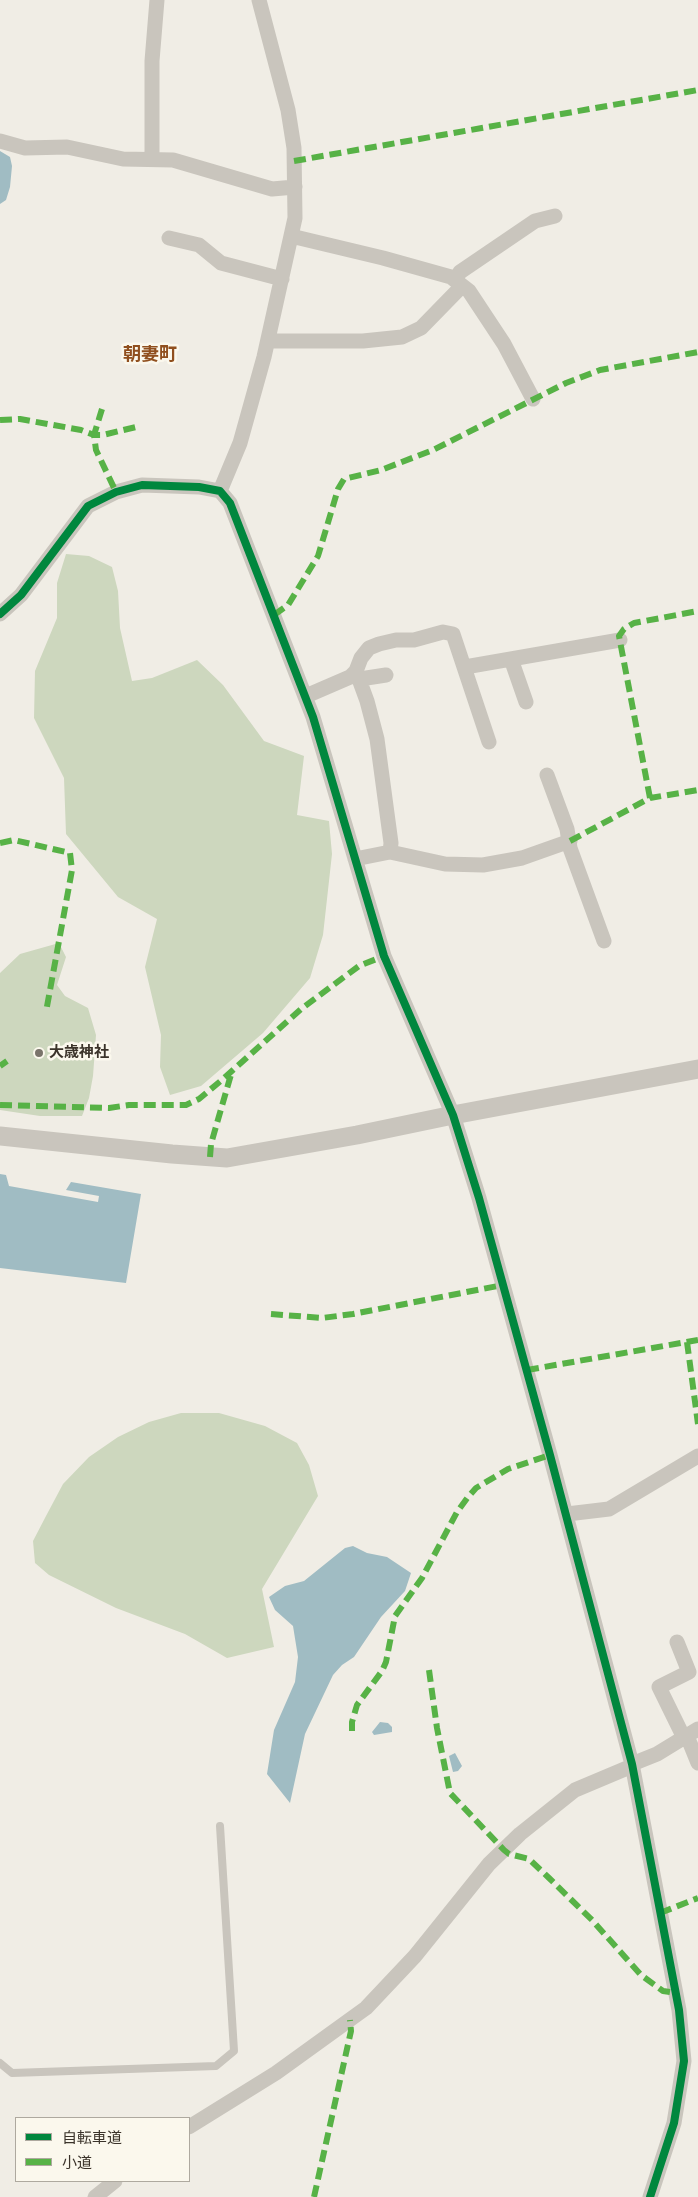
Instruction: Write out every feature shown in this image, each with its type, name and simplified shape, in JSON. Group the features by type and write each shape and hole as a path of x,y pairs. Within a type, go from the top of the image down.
{"street":[{"path":"152,159 152,61 157,0"},
{"path":"220,491 240,443 268,341 295,218 294,148 288,110 259,0"},
{"path":"0,141 25,148 67,148 123,158 173,160 272,189 295,187"},
{"path":"268,341 363,341 402,337 421,328 459,283 460,272 535,220 555,216"},
{"path":"291,236 383,258 459,283 469,291 504,344 533,400"},
{"path":"169,238 199,246 221,263 282,279"},
{"path":"0,614 20,595 88,506 116,492 142,484 199,487 220,491 230,503 306,696 384,956 453,1115 481,1207 566,1514 632,1765 679,2010 684,2061 674,2123 650,2197"},
{"path":"390,852 391,843 377,738 358,675 361,658 369,648 396,640 414,640 443,632 453,634 489,742"},
{"path":"465,667 620,640"},
{"path":"511,659 526,702"},
{"path":"306,696 350,677 358,675 386,675"},
{"path":"547,775 570,841 570,848 604,941"},
{"path":"355,859 390,852 445,864 483,865 522,858 570,841"},
{"path":"0,1136 227,1158 357,1136 453,1115 698,1069"},
{"path":"566,1514 609,1509 698,1456"},
{"path":"677,1642 689,1672 659,1687 690,1734 698,1763"},
{"path":"190,2127 276,2072 366,2008 415,1956 488,1864 520,1834 574,1790 657,1754 690,1734"},
{"path":"95,2197 114,2182"}],"lane":[{"path":"0,2062 12,2073 216,2066 234,2050 220,1826"}],"green space":[{"path":"66,554 89,556 112,567 118,591 120,628 132,681 152,678 197,660 223,685 264,741 304,756 297,815 329,821 332,854 323,935 310,978 263,1033 201,1086 170,1095 160,1067 161,1035 145,967 157,919 118,897 66,834 64,778 34,718 35,671 57,618 57,583"},
{"path":"59,943 66,957 57,985 65,996 88,1008 96,1035 93,1076 89,1098 82,1116 40,1116 0,1110 0,973 20,954"},
{"path":"181,1413 219,1413 265,1426 297,1443 309,1465 318,1496 262,1589 274,1647 227,1658 185,1634 116,1608 49,1575 35,1563 33,1541 63,1484 89,1457 118,1437 149,1422"}],"water":[{"path":"0,151 10,157 12,166 10,187 6,200 0,204"},
{"path":"0,1174 6,1175 9,1186 98,1202 99,1196 66,1190 71,1182 141,1194 126,1283 0,1268"},
{"path":"353,1546 367,1553 387,1557 411,1573 405,1591 381,1617 354,1657 342,1665 333,1675 305,1734 290,1803 267,1774 274,1730 295,1682 298,1657 293,1626 275,1610 269,1597 285,1586 304,1581 345,1548"},
{"path":"380,1722 388,1723 392,1727 392,1732 374,1735 372,1732"},
{"path":"455,1753 462,1766 458,1771 453,1772 449,1756"}],"marked path":[{"path":"294,161 698,90"},
{"path":"274,615 288,605 318,556 338,489 344,479 381,470 433,450 566,383 600,370 698,352"},
{"path":"102,409 94,435 96,450 116,492"},
{"path":"0,420 20,419 81,430 94,435 103,435 136,427"},
{"path":"650,798 619,636 624,629 634,623 698,611"},
{"path":"570,841 650,798 698,790"},
{"path":"0,843 14,840 70,853 72,870 46,1012"},
{"path":"0,1105 109,1108 129,1105 186,1105 199,1099 223,1079 301,1009 359,966 384,956"},
{"path":"0,1066 7,1061"},
{"path":"210,1157 211,1144 232,1071"},
{"path":"271,1314 322,1318 353,1314 503,1285"},
{"path":"527,1370 698,1340"},
{"path":"687,1342 698,1424"},
{"path":"352,1731 352,1722 357,1705 382,1671 386,1662 395,1616 422,1578 457,1512 476,1488 508,1469 550,1455"},
{"path":"429,1670 437,1728 450,1793 504,1850 509,1854 529,1859 549,1878 592,1920 641,1975 663,1991 676,1993"},
{"path":"660,1913 698,1898"},
{"path":"314,2197 351,2031 350,2020"}],"cycle path":[{"path":"0,614 21,595 88,506 116,492 142,485 199,487 220,491 230,503 313,717 384,956 453,1115 479,1198 550,1455 632,1764 679,2010 684,2061 674,2123 650,2197"}],"place":[{"name":"大歳神社","path":"39,1053"}],"district":[{"name":"朝妻町","path":"150,355"}]}
